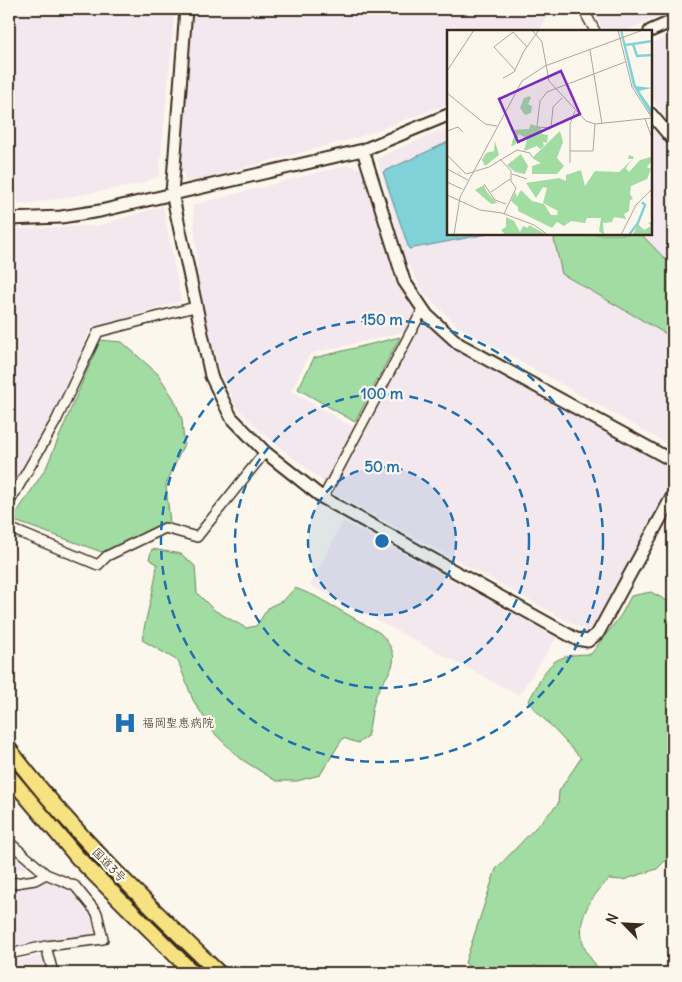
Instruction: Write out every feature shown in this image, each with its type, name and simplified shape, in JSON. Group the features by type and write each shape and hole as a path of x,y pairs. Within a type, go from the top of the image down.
{"highway":[{"name":"国道3号","path":"9,749 39,789 91,847 219,973"},
{"name":"国道3号","path":"9,776 78,858 193,973"}],"street":[{"path":"186,9 172,193 211,376 231,417 265,452 323,498 576,639 588,641 598,633 673,495"},
{"path":"584,9 594,30"},
{"path":"652,30 673,21"},
{"path":"9,219 61,217 100,211 363,150 447,115"},
{"path":"652,115 673,140"},
{"path":"363,150 404,281 423,309 459,344 673,461"},
{"path":"9,503 56,421 98,332 195,307"},
{"path":"323,498 423,309"},
{"path":"9,528 98,565 107,556 165,528 197,537 265,452"},
{"path":"9,842 46,874 75,886 97,913 103,939 46,946 9,954"},
{"path":"9,884 35,880 46,874"},
{"path":"46,946 53,973"}],"shaded area":[{"path":"9,9 175,9 159,176 138,185 27,204 9,201"},
{"path":"194,9 551,9 540,30 447,30 447,104 359,137 187,183 180,168"},
{"path":"592,9 673,9 673,11 628,30 603,30"},
{"path":"673,33 673,127 652,99 652,44"},
{"path":"447,127 447,235 556,235 554,239 562,274 673,338 673,447 459,327 424,293 405,258 377,158"},
{"path":"652,128 673,153 673,267 642,235 652,235"},
{"path":"347,165 362,169 396,282 415,310 404,332 310,354 291,391 353,427 325,483 266,436 236,407 219,368 200,303 193,205"},
{"path":"163,206 181,301 90,329 47,436 9,511 9,229 97,226"},
{"path":"424,321 455,349 673,470 673,477 594,627 586,631 333,493"},
{"path":"343,521 557,637 519,695 310,585"},
{"path":"9,849 36,867 9,871"},
{"path":"43,881 70,890 92,917 95,935 9,951 9,889"},
{"path":"44,955 47,973 9,973 9,962"}],"green space":[{"path":"556,235 642,235 673,267 673,338 562,274 554,239"},
{"path":"400,337 355,422 298,389 314,358"},
{"path":"100,340 122,342 158,374 174,399 182,419 184,444 166,485 170,523 126,547 102,552 12,520 46,468"},
{"path":"152,549 181,554 195,566 197,593 214,610 246,628 256,626 269,607 284,600 295,588 315,596 380,633 393,653 394,660 375,698 367,737 358,743 343,738 320,775 297,781 276,781 241,759 214,733 193,700 178,661 142,640 157,564 149,559"},
{"path":"651,592 673,604 673,853 657,869 623,880 609,879 586,909 582,926 584,946 601,973 543,973 535,965 528,973 477,973 465,963 496,869 558,804 559,791 581,758 528,702 550,665 565,657 591,654 621,615 631,596"}],"water":[{"path":"447,142 447,235 482,235 409,249 383,172"}],"place":[{"name":"福岡聖恵病院","path":"125,723"}]}
